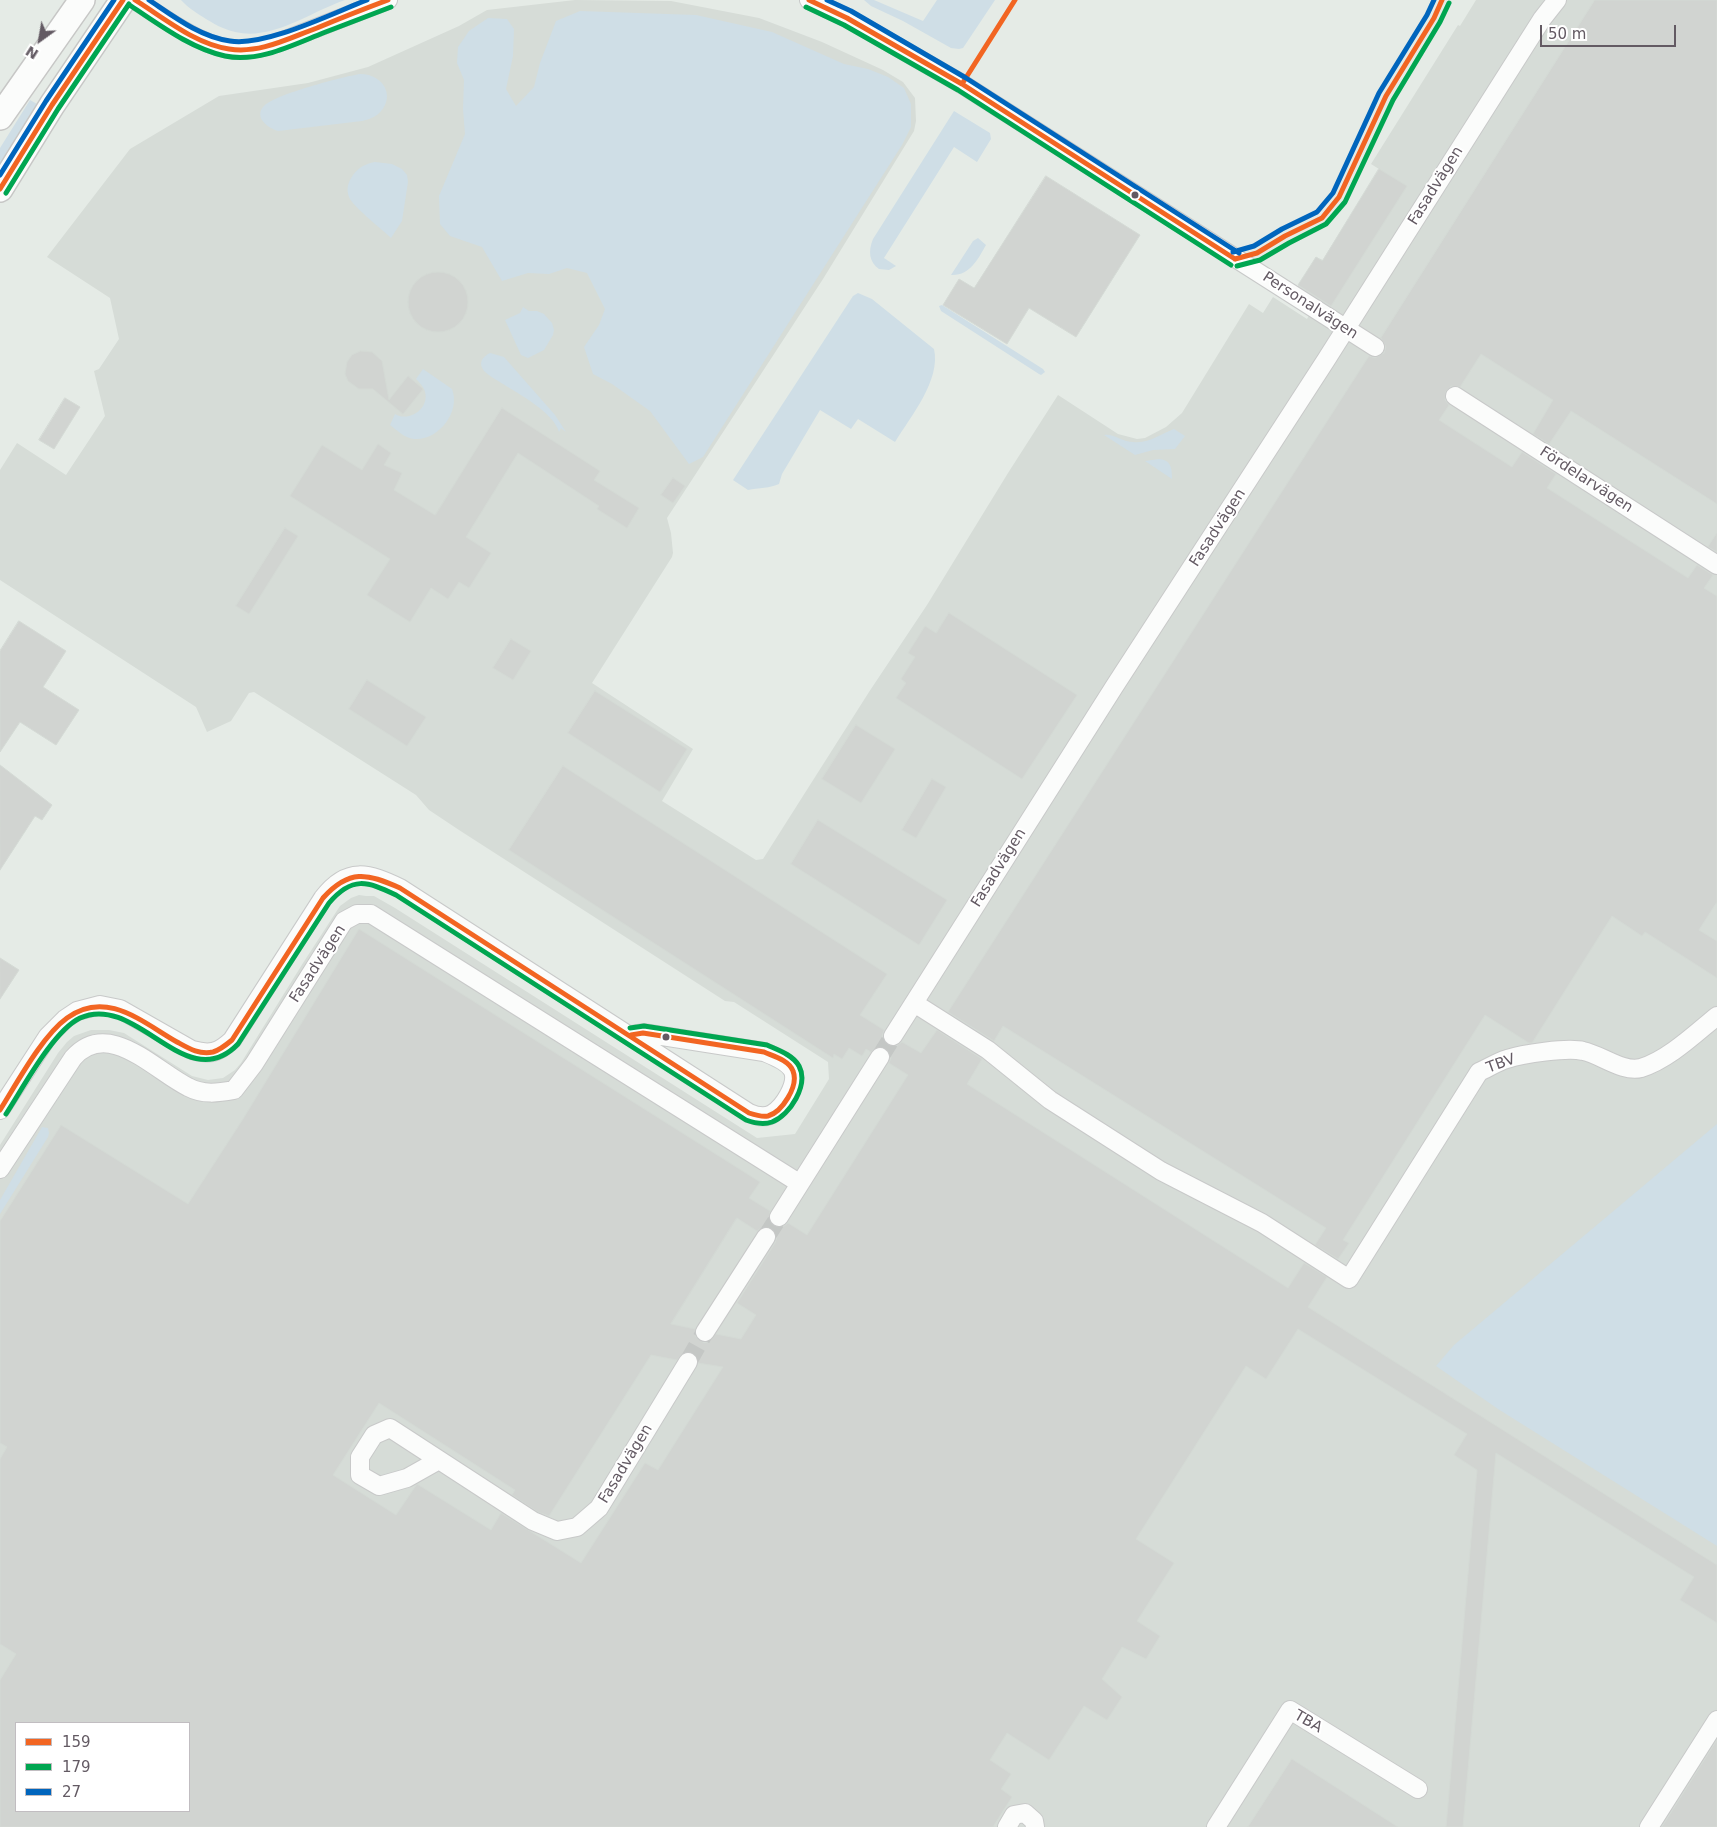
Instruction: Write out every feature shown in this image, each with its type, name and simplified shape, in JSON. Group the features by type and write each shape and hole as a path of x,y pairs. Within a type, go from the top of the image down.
{"street":[{"path":"0,117 82,0"},
{"path":"0,189 52,105 124,0"},
{"path":"134,0 198,39 225,49 241,50 264,48 388,0"},
{"name":"Personalvägen","path":"809,0 847,18 962,84 1375,347"},
{"name":"Fasadvägen","path":"1542,19 1543,0"},
{"name":"Fasadvägen","path":"893,1036 1114,687 1346,329 1542,19 1557,0"},
{"name":"Fördelarvägen","path":"1455,396 1717,565"},
{"path":"0,1110 48,1036 65,1019 77,1011 90,1007 100,1005 120,1009 192,1050 202,1053 213,1053 227,1045 330,888 342,880 356,876 367,875 378,878 400,888 749,1113 759,1117 772,1114 782,1104 795,1080 792,1069 781,1059 764,1052 643,1033 631,1036"},
{"name":"Fasadvägen","path":"0,1169 72,1058 80,1049 90,1044 106,1042 121,1046 189,1088 215,1093 234,1090 254,1064 344,921 357,914 371,914 799,1183"},
{"name":"TBV","path":"914,1003 988,1050 1050,1100 1161,1171 1262,1222 1349,1279 1479,1072 1508,1059 1562,1049 1583,1051 1622,1066 1640,1069 1661,1058 1717,1016"},
{"path":"779,1217 880,1057"},
{"path":"705,1332 766,1237"},
{"name":"Fasadvägen","path":"438,1460 533,1521 557,1530 577,1526 599,1508 688,1362"},
{"name":"TBA","path":"1216,1827 1290,1710 1418,1789"},
{"path":"1649,1827 1717,1720"},
{"path":"1007,1827 1014,1815 1025,1814 1034,1821 1035,1827"}],"shaded area":[{"path":"181,0 345,0 301,20 270,31 239,33 221,27 206,19"},
{"path":"575,0 671,1 759,18 822,42 883,70 903,82 915,98 916,121 914,131 823,279 667,518 671,533 672,557 592,683 693,749 662,801 756,860 763,859 869,692 927,605 1058,395 1118,434 1137,439 1145,438 1166,427 1182,413 1249,304 1263,313 1273,297 1307,319 1312,310 1291,297 1316,257 1323,260 1379,169 1371,164 1458,25 1460,26 1476,0 1717,0 1717,1827 0,1827 0,1145 58,1053 67,1042 74,1036 91,1030 109,1030 124,1033 192,1076 208,1080 223,1078 235,1070 241,1063 340,906 359,895 374,896 395,908 757,1138 795,1134 829,1079 828,1062 734,1002 725,1001 459,830 429,810 416,795 254,692 249,693 231,721 207,732 196,707 0,580 0,470 17,443 66,475 105,416 94,371 99,369 119,339 110,298 47,257 130,149 219,96 308,83 368,67 459,26 487,10"},
{"path":"864,0 874,0 923,21 937,0 995,0 963,48 959,49 951,48 903,21 871,6"},
{"path":"580,11 696,15 772,32 844,64 868,69 888,77 904,88 911,104 911,127 902,145 703,457 689,464 650,411 612,384 593,374 584,347 599,325 605,309 587,273 567,268 549,274 528,273 502,281 482,247 450,236 440,224 439,196 465,134 463,109 464,80 457,63 458,47 469,31 488,18 507,19 514,29 513,56 506,89 516,106 534,87 540,63 556,21"},
{"path":"360,74 376,78 382,83 387,95 383,109 372,118 362,121 278,131 263,122 261,118 260,113 264,106 282,96 325,82"},
{"path":"30,100 37,104 0,168 0,148"},
{"path":"954,111 990,133 991,139 977,162 954,147 884,258 896,266 889,270 879,269 873,263 870,256 873,239"},
{"path":"375,162 392,164 402,169 407,175 408,182 402,221 391,238 351,201 348,194 349,183 355,172 362,166"},
{"path":"978,238 986,245 973,266 963,273 951,275 973,241"},
{"path":"858,293 872,299 934,349 933,373 923,397 895,442 858,419 851,429 820,410 782,474 779,484 748,490 733,480 853,296"},
{"path":"942,305 1045,372 1041,375 1039,374 941,311 939,306"},
{"path":"523,307 529,311 537,311 544,314 552,323 554,330 544,350 528,358 521,355 505,320 520,313"},
{"path":"490,353 504,357 555,415 566,432 561,428 559,432 556,425 543,411 484,371 481,365 482,361"},
{"path":"423,369 452,389 453,407 450,415 439,430 423,438 414,439 404,435 390,425 395,414 401,416 413,415 418,412 425,402 426,396 423,388 416,379"},
{"path":"1174,429 1185,436 1175,449 1153,450 1135,455 1104,435 1111,435 1129,442 1144,442"},
{"path":"1159,459 1166,461 1170,465 1172,479 1145,461"},
{"path":"1717,1124 1717,1546 1498,1409 1436,1366 1454,1345"},
{"path":"42,1127 48,1128 48,1137 0,1214 0,1200"}],"building":[{"path":"1595,0 1717,0 1717,504 1571,411 1549,444 1533,434 1553,400 1481,354 1460,387 1451,386 1446,391 1445,400 1449,405 1439,420 1512,467 1522,452 1556,474 1547,488 1688,578 1697,565 1713,575 1704,588 1717,596 1717,902 1699,930 1717,941 1717,978 1645,932 1642,936 1612,916 1532,1043 1529,1043 1485,1015 1343,1240 1349,1243 1338,1259 1315,1245 1326,1228 1003,1026 994,1041 948,1012 1369,356 1375,358 1384,353 1386,347 1381,338"},
{"path":"1379,169 1407,186 1331,306 1298,285 1316,257 1322,261"},
{"path":"1046,176 1140,235 1076,337 1029,308 1007,344 943,305 959,279 974,288"},
{"path":"432,272 444,272 455,277 463,285 468,296 466,314 455,327 444,332 432,332 421,327 413,319 408,308 408,296 413,285 421,277"},
{"path":"361,351 372,352 382,361 389,400 408,376 423,389 403,414 373,389 359,389 348,381 345,374 347,362 352,355"},
{"path":"65,398 80,407 54,449 39,440"},
{"path":"502,408 600,471 594,480 639,508 627,528 597,509 599,506 518,453 466,537 491,553 469,588 459,582 448,599 431,588 410,622 367,595 390,559 290,496 322,445 362,470 378,444 391,453 384,465 402,473 394,490 435,515"},
{"path":"673,478 685,486 673,503 661,495"},
{"path":"285,528 298,536 249,614 236,606"},
{"path":"1717,533 1717,552 1708,547"},
{"path":"949,613 1077,695 1022,779 896,698 906,683 901,679 915,657 908,653 925,626 936,633"},
{"path":"19,621 66,651 43,687 79,710 56,745 20,722 0,752 0,651"},
{"path":"511,639 531,651 513,680 493,668"},
{"path":"367,680 426,717 407,746 349,709"},
{"path":"595,691 687,749 660,792 568,733"},
{"path":"856,725 895,749 861,803 822,779"},
{"path":"0,765 52,805 42,820 35,816 0,870"},
{"path":"563,766 887,974 860,1015 884,1030 882,1036 887,1045 893,1047 902,1042 921,1053 937,1030 982,1059 967,1084 1288,1288 1304,1263 1327,1277 1308,1307 1717,1565 1717,1623 1680,1600 1694,1577 1496,1453 1463,1827 1446,1827 1477,1470 1454,1455 1467,1434 1298,1329 1266,1379 1246,1366 1136,1539 1174,1563 1137,1621 1160,1636 1146,1659 1122,1647 1102,1679 1122,1697 1107,1720 1084,1706 1049,1760 1007,1733 990,1760 1011,1774 1001,1789 1012,1797 993,1827 0,1827 0,1680 16,1654 0,1644 0,1459 7,1447 0,1443 0,1221 61,1125 188,1204 243,1119 359,929 760,1182 749,1198 770,1211 769,1221 773,1226 783,1227 788,1223 807,1235 908,1075 889,1063 890,1053 881,1046 876,1047 871,1052 866,1049 862,1056 849,1048 842,1059 834,1054 833,1058 509,850","holes":["737,1218 757,1231 762,1227 771,1228 777,1237 737,1303 756,1315 741,1339 716,1334 710,1341 704,1343 696,1337 695,1329 671,1324","689,1351 697,1357 698,1363 723,1367 658,1470 645,1463 581,1563 501,1513 491,1530 417,1484 396,1515 333,1475 379,1403 515,1490 512,1495 538,1512 549,1516 651,1355 677,1360 683,1353"]},
{"path":"932,779 946,787 916,838 902,830"},
{"path":"818,820 947,900 919,945 791,864"},
{"path":"0,958 19,970 0,999"},
{"path":"1717,1740 1717,1827 1662,1827"},
{"path":"1292,1759 1398,1827 1248,1827"}],"tunnel":[{"path":"880,1057 893,1036"},
{"path":"766,1237 779,1217"},
{"path":"688,1362 705,1332"}],"transit line":[{"name":"27","path":"0,175 46,101 114,0"},
{"name":"159","path":"0,189 52,105 123,0"},
{"name":"159","path":"135,0 204,42 229,49 241,50 274,44 388,0"},
{"name":"27","path":"149,0 187,25 208,35 230,41 261,39 280,34 367,0"},
{"name":"159","path":"809,0 847,18 962,84 1235,259"},
{"name":"27","path":"827,0 851,11 966,78 1239,253"},
{"name":"159","path":"962,84 1015,0"},
{"name":"27","path":"1233,252 1254,246 1282,229 1317,212 1333,193 1379,93 1427,15 1434,0"},
{"name":"159","path":"1235,259 1257,253 1285,236 1322,218 1339,197 1386,96 1434,18 1442,0"},
{"name":"179","path":"1237,266 1260,260 1326,224 1345,202 1393,100 1440,22 1449,3"},
{"name":"179","path":"6,193 58,109 129,4"},
{"name":"179","path":"131,6 188,42 212,52 237,58 275,52 391,7"},
{"name":"179","path":"806,7 844,25 958,90 1231,265"},
{"name":"159","path":"0,1110 48,1036 67,1018 81,1010 96,1007 124,1012 185,1047 198,1052 208,1053 223,1047 232,1040 323,898 341,882 359,876 378,879 400,888 749,1113 763,1116 773,1114 784,1104 794,1084 791,1067 780,1059 764,1052 643,1033 631,1035"},
{"name":"179","path":"6,1114 49,1047 59,1035 80,1018 101,1014 121,1019 180,1053 199,1059 219,1057 238,1044 329,903 345,888 360,884 368,884 396,895 746,1120 755,1123 772,1122 785,1113 800,1090 802,1082 799,1066 785,1053 767,1045 644,1026 630,1028"}]}
